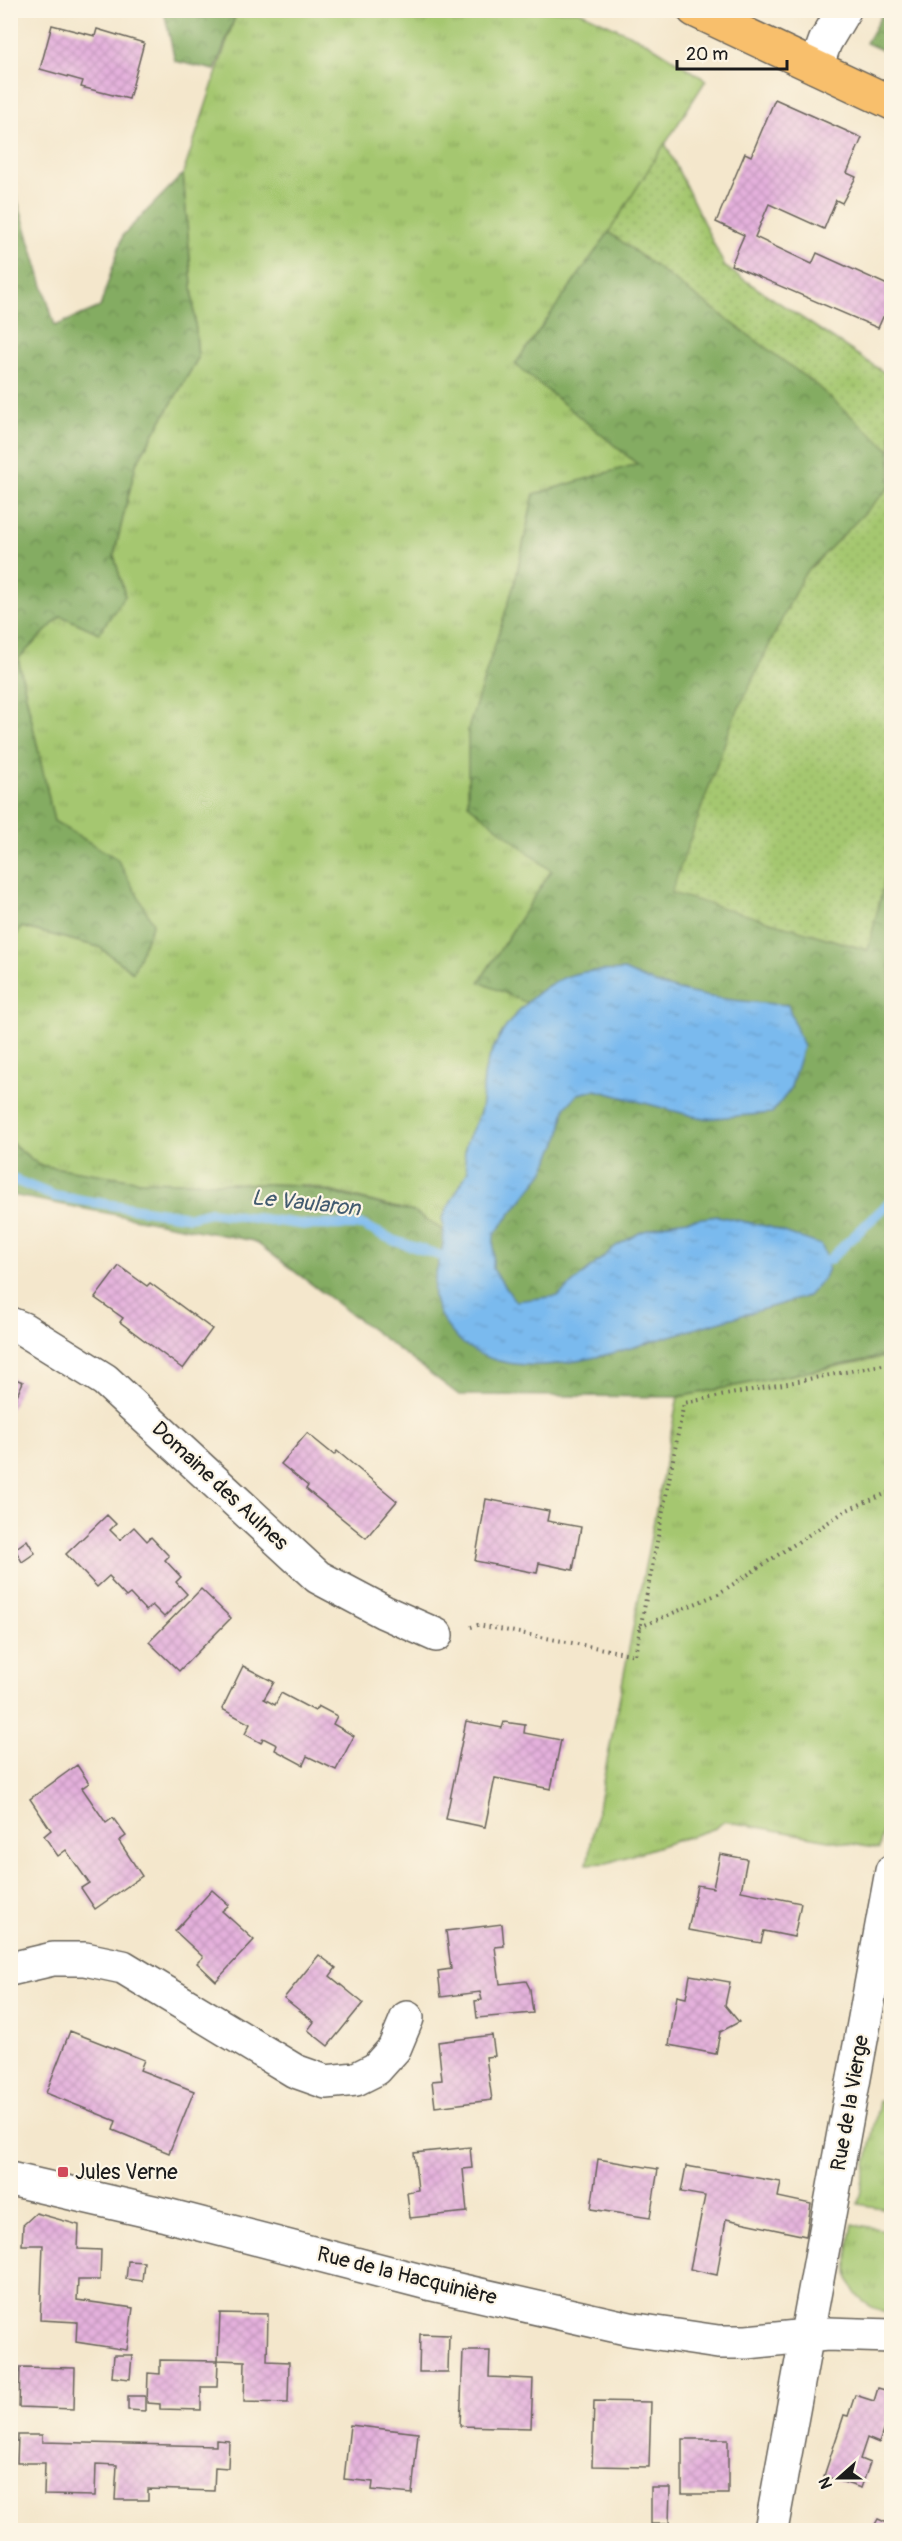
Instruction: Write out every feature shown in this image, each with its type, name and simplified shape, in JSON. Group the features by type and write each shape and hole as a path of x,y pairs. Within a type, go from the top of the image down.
{"main road":[{"path":"694,10 891,103"}],"street":[{"path":"816,67 825,42 844,10"},
{"name":"Domaine des Aulnes","path":"10,1324 23,1329 105,1380 318,1576 384,1612 436,1635"},
{"name":"Rue de la Vierge","path":"771,2530 891,1871"},
{"path":"10,1969 54,1959 85,1959 123,1967 295,2071 326,2082 356,2079 376,2069 394,2049 407,2018"},
{"name":"Rue de la Hacquinière","path":"10,2179 166,2215 432,2284 630,2329 718,2342 747,2342 807,2335 891,2336"}],"path":[{"path":"436,1635 478,1625 635,1655 684,1403 891,1363"},
{"path":"640,1627 718,1594 848,1510 891,1491"}],"green space":[{"path":"164,11 237,11 215,70 175,61"},
{"path":"237,11 579,11 646,42 706,80 564,303 638,464 534,494 515,582 551,871 576,1023 460,1241 414,1212 306,1185 141,1181 39,1165 11,1142 10,943 21,927 99,947 133,972 117,859 54,822 18,658 61,615 125,596 114,555 136,464 198,358 183,174"},
{"path":"884,11 891,11 891,54 866,43"},
{"path":"665,143 725,267 891,377 891,451 815,384 609,232"},
{"path":"183,174 198,358 136,464 114,555 125,596 99,633 61,616 18,659 54,821 117,859 153,923 133,972 99,947 22,927 11,943 11,179 55,326 100,307 123,235"},
{"path":"609,232 815,384 891,451 891,486 803,576 733,720 672,892 867,950 891,848 891,1355 678,1397 459,1395 254,1241 11,1195 10,1142 39,1165 141,1181 298,1185 414,1212 460,1241 576,1024 479,982 551,871 468,804 468,729 515,582 534,494 637,464 515,364"},
{"path":"891,486 892,848 868,950 671,893 733,720 803,576"},
{"path":"891,1356 892,1784 879,1849 724,1821 716,1828 607,1863 587,1864 678,1397"},
{"path":"891,2040 891,2092 881,2090"},
{"path":"879,2101 891,2103 892,2188 887,2209 858,2204"},
{"path":"853,2224 891,2231 891,2313 874,2308 862,2301 854,2291 848,2268"}],"water":[{"path":"624,970 664,986 704,996 788,1005 803,1047 790,1090 772,1113 704,1119 596,1090 578,1094 565,1108 560,1136 543,1173 494,1235 493,1269 515,1301 558,1296 616,1246 641,1232 673,1222 718,1216 770,1227 821,1245 828,1267 824,1278 808,1296 616,1352 549,1365 516,1364 486,1357 460,1341 440,1315 435,1302 434,1290 443,1244 442,1218 468,1171 465,1162 465,1148 480,1112 484,1076 490,1055 508,1024 533,997 548,986 579,973"}],"building":[{"path":"52,25 95,36 97,29 144,43 129,99 81,87 83,81 40,69"},
{"path":"775,99 862,138 847,173 856,177 842,203 836,200 824,229 769,204 755,237 812,264 817,253 892,287 892,320 883,317 878,328 731,265 744,235 716,222 745,153 751,156"},
{"path":"119,1266 147,1286 150,1283 212,1329 183,1369 120,1322 123,1318 95,1298"},
{"path":"10,1377 23,1382 10,1411"},
{"path":"307,1433 334,1455 337,1451 397,1501 366,1538 306,1489 308,1486 281,1464"},
{"path":"486,1499 549,1511 547,1521 581,1527 573,1570 539,1563 537,1573 475,1561"},
{"path":"107,1515 116,1524 110,1530 120,1540 134,1527 147,1541 151,1537 169,1556 165,1560 181,1577 176,1582 187,1594 164,1617 152,1605 146,1611 130,1594 126,1597 109,1576 97,1587 66,1554"},
{"path":"27,1540 35,1553 22,1562 15,1549"},
{"path":"201,1589 231,1618 179,1671 149,1642"},
{"path":"243,1666 274,1682 264,1699 275,1705 281,1693 315,1711 318,1706 337,1716 333,1724 354,1736 336,1770 307,1756 303,1765 275,1750 277,1745 263,1738 261,1743 245,1734 250,1724 222,1709"},
{"path":"466,1721 502,1728 504,1722 525,1725 524,1733 561,1740 551,1789 495,1778 485,1827 446,1819"},
{"path":"77,1765 89,1783 82,1788 106,1823 113,1818 126,1836 119,1841 142,1876 95,1909 81,1888 89,1883 66,1850 58,1856 44,1836 51,1830 30,1799"},
{"path":"720,1854 747,1859 741,1891 801,1903 794,1937 764,1931 761,1943 688,1930 697,1885 713,1888"},
{"path":"212,1890 229,1905 222,1911 254,1940 216,1981 197,1963 203,1957 175,1931"},
{"path":"502,1924 504,1946 495,1947 500,1984 526,1981 530,1989 533,2013 477,2018 475,2001 482,2000 480,1992 441,1997 438,1971 451,1969 446,1931"},
{"path":"319,1955 336,1968 330,1976 363,2003 328,2046 308,2030 314,2022 284,1998"},
{"path":"690,1975 730,1982 725,2005 739,2022 720,2032 716,2054 669,2045 677,1996 686,1998"},
{"path":"70,2031 144,2060 140,2070 194,2091 169,2153 113,2130 116,2121 46,2093"},
{"path":"492,2035 495,2056 486,2057 492,2100 435,2107 432,2081 442,2080 438,2042"},
{"path":"470,2147 472,2168 463,2169 467,2212 410,2218 407,2192 418,2190 414,2153"},
{"path":"598,2159 658,2169 650,2218 591,2209"},
{"path":"686,2166 781,2182 778,2197 811,2204 806,2236 726,2219 717,2275 690,2269 705,2196 681,2192"},
{"path":"36,2213 79,2225 78,2249 101,2250 100,2280 78,2280 77,2300 133,2308 127,2350 76,2342 77,2322 40,2320 43,2245 22,2245 23,2225"},
{"path":"128,2261 144,2262 142,2281 126,2279"},
{"path":"220,2313 268,2314 267,2361 289,2362 288,2403 244,2402 245,2361 218,2360"},
{"path":"420,2334 449,2335 448,2372 419,2372"},
{"path":"463,2351 490,2351 489,2377 533,2379 531,2428 460,2426"},
{"path":"114,2355 132,2355 130,2379 112,2377"},
{"path":"160,2360 218,2361 217,2387 201,2387 201,2410 160,2409 160,2404 147,2403 148,2373 160,2374"},
{"path":"20,2367 75,2368 74,2409 19,2407"},
{"path":"878,2388 892,2392 892,2404 879,2443 867,2438 860,2459 870,2463 861,2488 824,2476 844,2415 848,2416 855,2395 874,2401"},
{"path":"128,2396 145,2396 145,2411 128,2410"},
{"path":"594,2401 651,2402 649,2467 592,2466"},
{"path":"350,2425 418,2433 412,2494 372,2490 373,2482 344,2479"},
{"path":"18,2435 42,2435 42,2442 216,2446 216,2440 229,2441 228,2468 215,2467 214,2491 148,2489 148,2500 115,2500 117,2465 96,2464 95,2496 44,2495 45,2463 17,2463"},
{"path":"682,2439 728,2439 728,2494 682,2494"},
{"path":"651,2488 670,2488 669,2524 651,2524"},
{"path":"878,2519 892,2525 892,2530 872,2530"}],"waterway":[{"name":"Le Vaularon","path":"10,1178 54,1196 190,1217 210,1212 307,1225 362,1225 395,1241 448,1258 452,1263"},
{"name":"Le Vaularon","path":"817,1263 829,1260 892,1200"}],"place":[{"name":"Jules Verne","path":"63,2172"}]}
